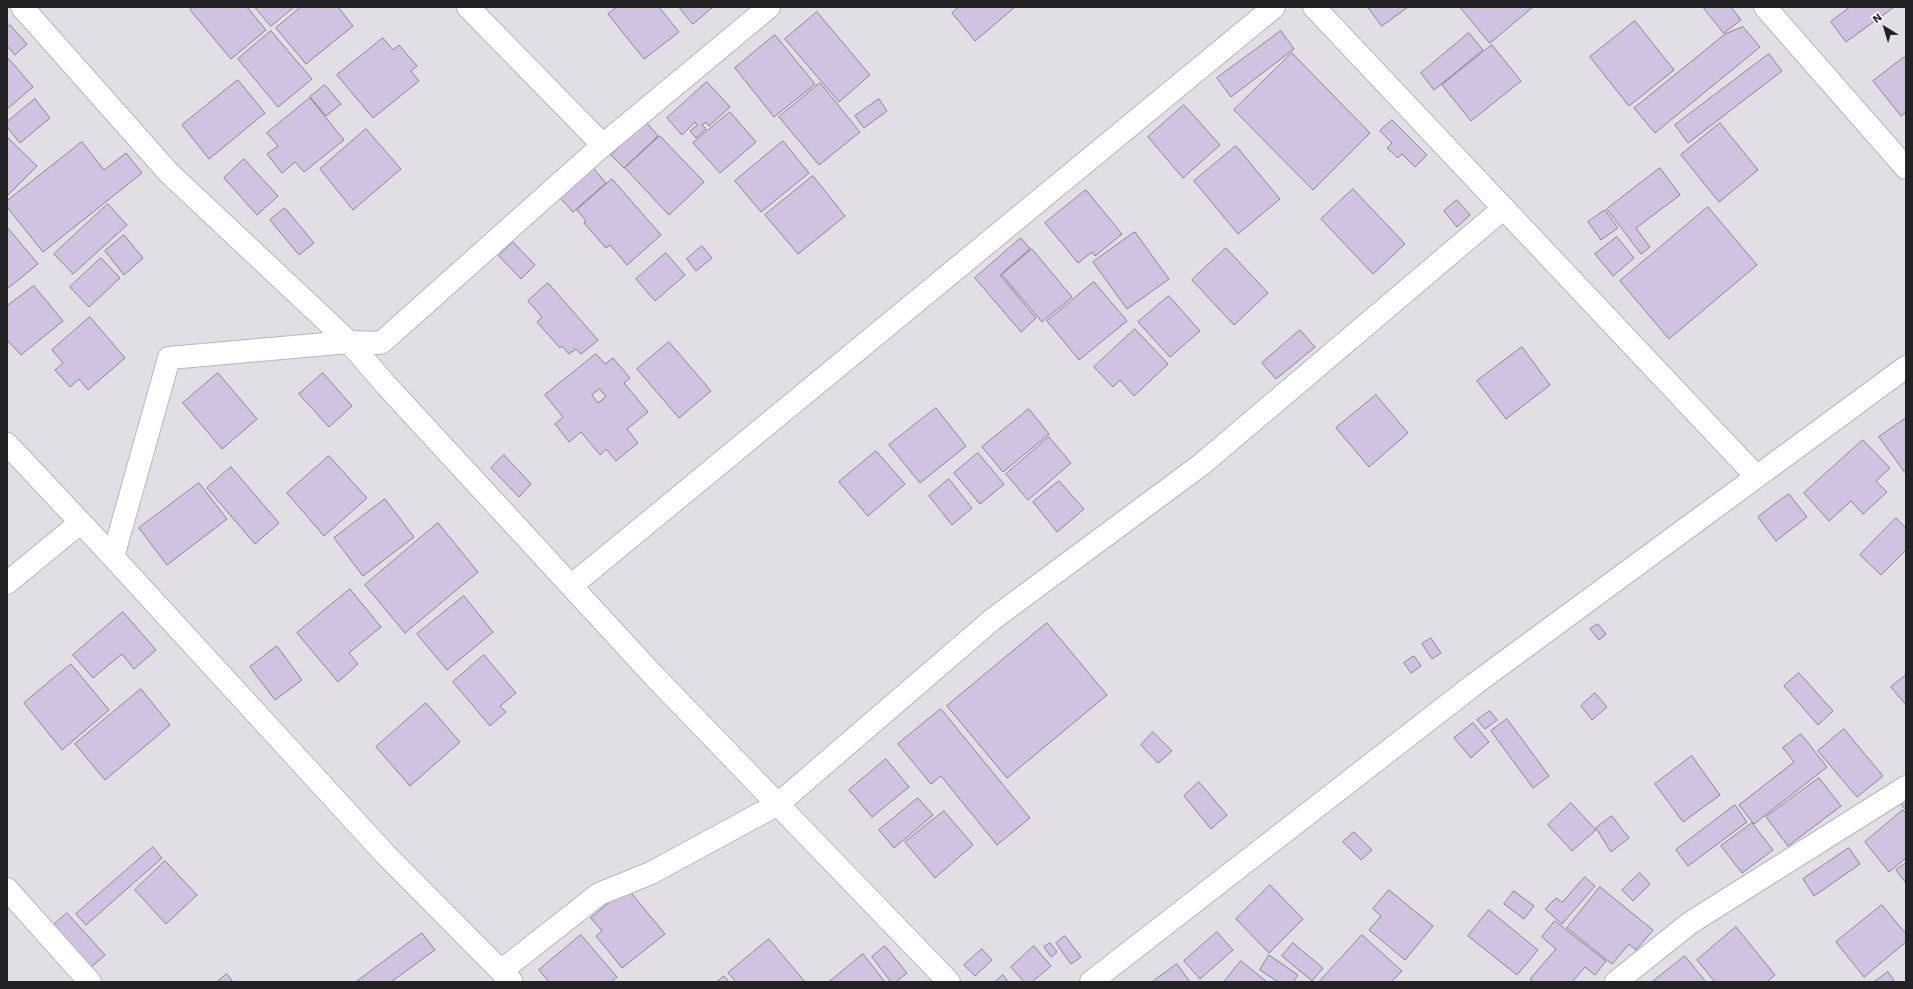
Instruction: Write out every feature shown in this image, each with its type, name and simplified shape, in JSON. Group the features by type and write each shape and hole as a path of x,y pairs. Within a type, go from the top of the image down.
{"street":[{"path":"22,7 169,173 349,342 387,386 571,586 949,982"},
{"path":"468,7 602,145"},
{"path":"113,556 169,358 349,342 381,343 602,145 769,7"},
{"path":"571,586 1274,7"},
{"path":"1314,7 1756,476"},
{"path":"1765,7 1906,168"},
{"path":"7,444 80,523 113,556 386,855 506,977 599,894 651,873 778,804 993,619 1202,464 1504,208"},
{"path":"381,343 387,386"},
{"path":"1091,982 1476,683 1906,367"},
{"path":"7,583 80,523"},
{"path":"1616,982 1690,923 1906,787"},
{"path":"7,889 90,982"}],"building":[{"path":"193,7 247,7 266,30 231,59 190,10"},
{"path":"255,7 294,7 271,26"},
{"path":"301,7 338,7 353,26 306,64 276,28"},
{"path":"617,7 659,7 679,32 644,59 608,14"},
{"path":"679,7 713,7 693,24"},
{"path":"959,7 1015,7 975,41 952,13"},
{"path":"1368,7 1408,7 1382,26"},
{"path":"1460,7 1533,7 1490,43"},
{"path":"1703,7 1731,7 1741,20 1724,33"},
{"path":"1850,7 1894,7 1846,42 1831,22"},
{"path":"817,12 870,75 839,102 785,39"},
{"path":"1635,21 1674,70 1629,106 1590,57"},
{"path":"10,25 27,44 15,55 7,46 7,28"},
{"path":"1743,27 1760,47 1655,133 1634,108 1725,34"},
{"path":"271,31 312,79 278,107 238,59"},
{"path":"1281,31 1294,49 1231,97 1217,78"},
{"path":"1469,33 1483,50 1434,90 1421,73"},
{"path":"775,35 815,84 774,117 735,68"},
{"path":"383,38 393,50 399,45 417,66 411,71 419,81 373,118 337,75"},
{"path":"1492,45 1521,81 1471,121 1442,85"},
{"path":"1292,53 1370,133 1313,190 1234,110"},
{"path":"1769,54 1782,71 1688,143 1675,125"},
{"path":"1906,56 1906,112 1901,116 1873,81"},
{"path":"9,59 33,87 7,109 7,60"},
{"path":"238,80 265,113 209,159 182,125"},
{"path":"707,82 730,107 709,126 706,122 702,125 706,129 696,138 690,131 697,125 695,122 682,135 667,118"},
{"path":"820,83 860,132 819,165 779,117"},
{"path":"325,85 341,104 326,116 310,97"},
{"path":"310,98 344,140 304,172 295,162 282,173 267,154 278,146 267,133"},
{"path":"35,99 50,118 20,143 7,127 7,122"},
{"path":"879,99 887,111 864,128 855,116"},
{"path":"1184,105 1220,145 1183,178 1148,137"},
{"path":"730,112 756,142 720,173 693,143"},
{"path":"1392,120 1427,155 1415,167 1402,154 1398,158 1387,148 1392,143 1380,131"},
{"path":"646,122 658,136 624,168 611,155"},
{"path":"1720,123 1758,170 1719,202 1681,155"},
{"path":"366,129 401,169 353,210 320,169"},
{"path":"660,136 704,182 669,215 625,168"},
{"path":"7,137 37,166 7,196"},
{"path":"783,141 809,173 761,212 735,181"},
{"path":"82,142 104,170 126,153 142,173 43,252 7,207 7,201"},
{"path":"1236,146 1280,199 1238,234 1194,181"},
{"path":"244,159 278,196 257,215 224,178"},
{"path":"593,168 606,183 573,212 560,198"},
{"path":"1660,168 1680,195 1636,228 1650,247 1641,254 1607,209"},
{"path":"813,176 845,216 798,254 765,215"},
{"path":"612,179 661,235 627,265 610,245 606,248 584,223 586,221 577,210"},
{"path":"1353,189 1405,244 1373,274 1321,219"},
{"path":"1086,190 1122,234 1095,256 1092,252 1078,263 1045,223"},
{"path":"1457,200 1470,215 1457,227 1444,211"},
{"path":"108,204 127,225 73,274 54,254"},
{"path":"1708,207 1757,265 1669,339 1620,281"},
{"path":"285,208 314,243 299,255 270,220"},
{"path":"1605,210 1618,228 1601,240 1588,222"},
{"path":"7,227 38,264 7,289"},
{"path":"1135,232 1169,279 1127,309 1093,262"},
{"path":"124,235 143,258 124,275 105,251"},
{"path":"1617,237 1634,258 1613,276 1595,254"},
{"path":"1021,238 1030,249 1000,275 1036,318 1021,332 975,278"},
{"path":"513,242 535,265 521,279 499,256"},
{"path":"702,246 712,258 696,271 687,259"},
{"path":"1226,248 1268,293 1234,325 1192,280"},
{"path":"1032,249 1072,297 1042,322 1002,275"},
{"path":"666,253 685,275 655,301 636,279"},
{"path":"101,258 120,278 89,307 70,287"},
{"path":"1094,282 1127,321 1079,360 1047,321"},
{"path":"548,283 598,340 581,354 576,349 569,354 562,346 560,348 537,322 542,317 528,301"},
{"path":"34,286 63,321 21,355 7,340 7,306"},
{"path":"1169,296 1200,331 1170,357 1138,322"},
{"path":"90,317 125,358 88,390 79,379 70,387 55,370 63,363 52,350"},
{"path":"1135,329 1168,364 1134,396 1120,380 1113,387 1094,367"},
{"path":"1300,330 1315,347 1276,379 1262,363"},
{"path":"669,342 711,391 679,418 637,369"},
{"path":"1522,347 1550,385 1506,419 1477,381"},
{"path":"596,354 605,364 613,358 630,378 624,383 648,412 627,429 638,443 616,461 606,449 600,455 581,432 569,442 555,424 563,417 545,395","holes":["600,389 606,397 598,403 592,395"]},
{"path":"218,373 257,419 222,449 183,403"},
{"path":"323,373 352,406 329,427 299,394"},
{"path":"1376,395 1408,433 1369,467 1336,428"},
{"path":"936,408 966,446 920,483 889,445"},
{"path":"1029,409 1049,434 1003,472 982,447"},
{"path":"1906,418 1906,474 1879,437"},
{"path":"1049,437 1071,463 1028,500 1006,474"},
{"path":"1863,440 1890,468 1876,481 1887,492 1863,514 1851,501 1829,521 1804,493"},
{"path":"876,451 905,484 868,516 839,482"},
{"path":"978,453 1004,484 980,504 954,473"},
{"path":"504,455 531,484 519,497 491,468"},
{"path":"329,456 367,498 324,536 287,493"},
{"path":"231,467 279,523 255,544 207,488"},
{"path":"949,479 972,508 952,525 929,496"},
{"path":"1059,481 1084,509 1057,532 1033,502"},
{"path":"199,483 227,519 167,565 139,528"},
{"path":"1789,494 1807,517 1776,541 1758,517"},
{"path":"385,499 414,537 363,576 334,538"},
{"path":"1896,518 1906,528 1906,550 1881,575 1860,555"},
{"path":"438,523 478,572 405,633 365,585"},
{"path":"350,589 381,627 349,653 358,664 338,682 297,633"},
{"path":"464,596 493,632 447,670 417,634"},
{"path":"123,612 156,650 134,669 122,654 93,678 73,655"},
{"path":"1047,623 1107,695 1007,778 947,706"},
{"path":"1598,624 1606,634 1599,640 1590,629"},
{"path":"1431,638 1441,653 1432,659 1422,644"},
{"path":"277,646 302,680 275,700 250,667"},
{"path":"484,655 516,693 500,706 506,712 490,726 453,682"},
{"path":"1414,656 1421,666 1411,673 1404,663"},
{"path":"71,664 109,710 62,750 24,703"},
{"path":"1799,673 1833,711 1818,725 1784,686"},
{"path":"1906,675 1906,705 1891,687"},
{"path":"141,689 170,725 105,780 75,744"},
{"path":"1595,693 1607,707 1592,720 1581,706"},
{"path":"426,703 460,742 410,786 376,747"},
{"path":"941,709 1030,818 997,845 941,776 931,784 898,744"},
{"path":"1490,711 1497,720 1485,729 1477,720"},
{"path":"1507,719 1549,776 1533,788 1491,731"},
{"path":"1473,723 1489,742 1471,758 1454,738"},
{"path":"1844,729 1883,776 1857,797 1818,751"},
{"path":"1153,732 1172,751 1158,763 1141,745"},
{"path":"1801,734 1827,767 1754,824 1739,805 1794,762 1783,748"},
{"path":"1692,756 1720,795 1683,822 1655,784"},
{"path":"886,759 909,787 872,817 849,790"},
{"path":"1819,778 1841,806 1788,846 1766,817"},
{"path":"1199,782 1227,815 1211,829 1184,796"},
{"path":"918,798 933,815 894,848 879,830"},
{"path":"1906,801 1906,810 1901,804"},
{"path":"1571,803 1596,830 1572,851 1548,825"},
{"path":"1735,805 1747,822 1688,866 1676,850"},
{"path":"1903,810 1906,814 1906,858 1889,872 1865,842"},
{"path":"944,811 973,845 935,878 905,842"},
{"path":"1612,816 1629,838 1611,852 1596,828"},
{"path":"1752,823 1773,850 1742,873 1721,846"},
{"path":"1354,832 1372,850 1361,860 1343,842"},
{"path":"153,847 162,858 86,925 76,914"},
{"path":"1849,848 1860,864 1814,896 1803,879"},
{"path":"165,861 197,895 166,924 135,890"},
{"path":"1906,863 1906,883 1896,870"},
{"path":"1640,873 1650,884 1633,901 1622,890"},
{"path":"1585,877 1595,886 1562,924 1545,909 1556,898 1562,902"},
{"path":"1270,885 1303,919 1269,953 1236,919"},
{"path":"1600,887 1653,930 1636,950 1629,944 1612,964 1567,928"},
{"path":"627,888 665,934 622,968 596,936 602,931 591,918"},
{"path":"1389,890 1433,926 1405,960 1369,930 1381,916 1373,909"},
{"path":"1514,891 1534,906 1524,919 1504,904"},
{"path":"1882,905 1906,934 1906,942 1864,977 1836,942"},
{"path":"1489,910 1538,950 1517,975 1468,936"},
{"path":"67,913 105,955 87,971 48,930"},
{"path":"1555,921 1606,961 1595,975 1585,967 1572,982 1534,982 1530,979 1556,949 1542,937"},
{"path":"1736,927 1775,975 1767,982 1715,982 1697,960"},
{"path":"1217,932 1233,950 1200,979 1184,961"},
{"path":"422,933 435,950 391,982 356,982"},
{"path":"581,935 617,977 611,982 549,982 539,970"},
{"path":"1362,935 1402,971 1391,982 1319,982"},
{"path":"1065,936 1081,957 1071,964 1056,943"},
{"path":"769,939 805,982 736,982 728,973"},
{"path":"1050,943 1057,952 1051,957 1044,947"},
{"path":"1293,943 1323,968 1312,981 1282,956"},
{"path":"885,946 907,973 896,982 891,982 872,957"},
{"path":"1034,946 1051,966 1032,982 1024,982 1011,967"},
{"path":"982,949 992,960 975,976 964,965"},
{"path":"863,954 885,982 829,982"},
{"path":"1269,955 1298,975 1293,982 1278,982 1260,970"},
{"path":"1685,956 1706,982 1652,982"},
{"path":"1241,961 1267,982 1224,982"},
{"path":"1177,964 1190,982 1152,982"},
{"path":"1888,972 1895,982 1874,982"},
{"path":"227,974 233,982 217,982"},
{"path":"1003,975 1008,982 995,982"},
{"path":"724,976 729,982 717,982"}]}
